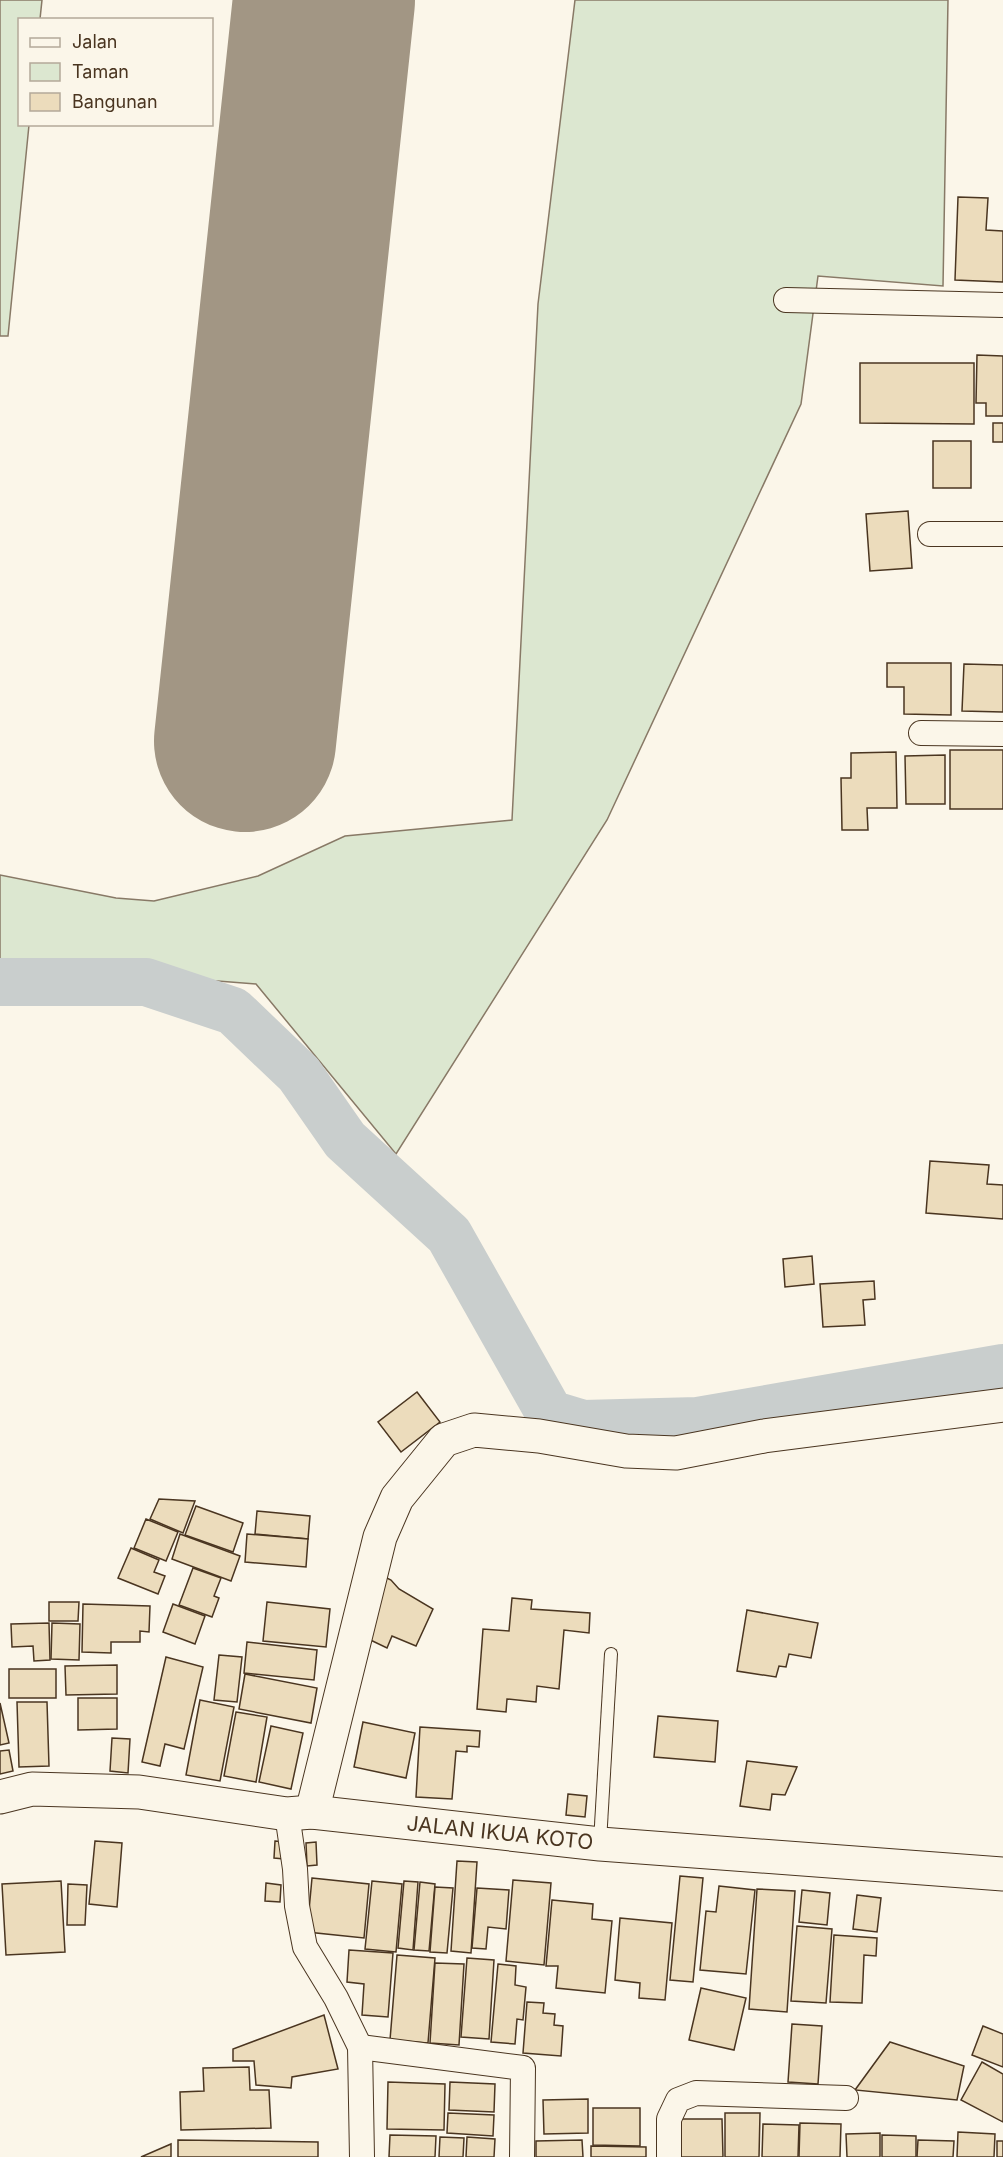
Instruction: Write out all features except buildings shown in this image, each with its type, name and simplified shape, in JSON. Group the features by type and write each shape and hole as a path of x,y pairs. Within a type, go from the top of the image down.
{"street":[{"path":"786,300 1003,305"},
{"path":"930,534 1003,534"},
{"path":"921,734 1003,734"},
{"path":"362,2157 360,2047 336,1998 305,1947 297,1906 295,1869 300,1813 380,1537 397,1498 444,1440 474,1430 539,1436 626,1451 676,1453 764,1436 1003,1405"},
{"name":"JALAN IKUA KOTO","path":"0,1797 32,1789 139,1792 300,1813 600,1844 1003,1874"},
{"path":"360,2047 523,2068 522,2157"},
{"path":"669,2157 669,2119 678,2100 696,2093 846,2098"}],"lane":[{"path":"600,1844 610,1654"}],"green space":[{"path":"0,0 42,0 40,18 18,18 18,126 29,126 8,336 0,336"},
{"path":"575,0 948,0 943,286 818,276 801,404 607,820 396,1154 256,984 0,964 0,875 116,898 154,901 258,876 345,836 512,820 538,304"}],"waterway":[{"path":"0,982 146,982 233,1011 299,1074 345,1140 449,1235 550,1414 583,1424 698,1421 1003,1368"}],"runway":[{"path":"245,741 324,0"}]}
